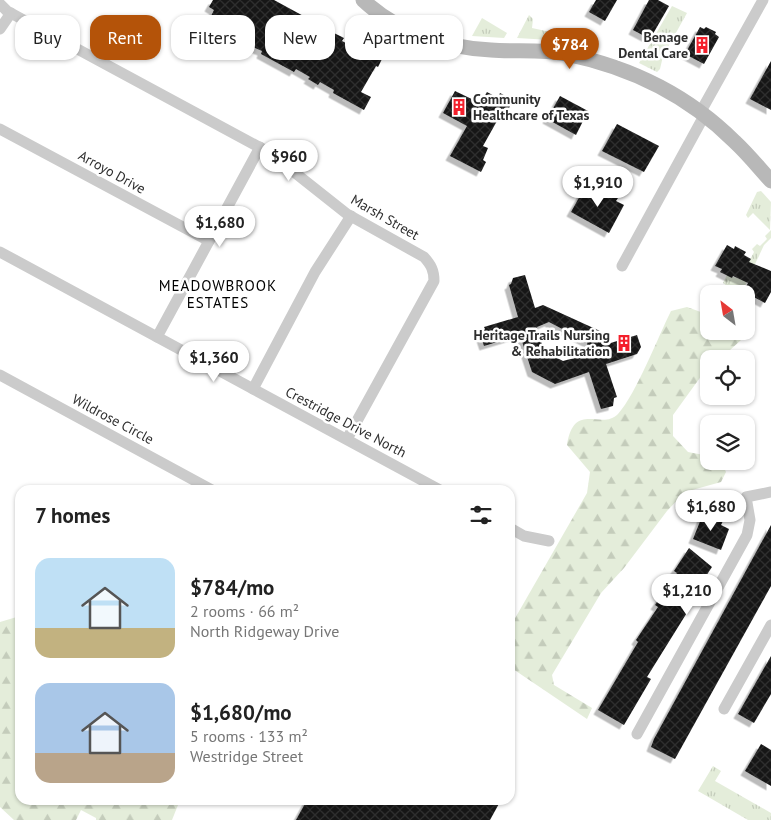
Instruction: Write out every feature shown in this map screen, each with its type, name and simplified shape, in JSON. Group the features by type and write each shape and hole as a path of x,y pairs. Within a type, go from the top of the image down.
{"street":[{"path":"363,0 409,30 448,43 476,49 564,54 613,66 653,83 702,114 735,142 771,181"},
{"path":"622,266 762,0"},
{"name":"Marsh Street","path":"0,4 11,13 282,160 351,216 424,257 434,272 434,281 347,439"},
{"path":"0,29 11,13"},
{"name":"Arroyo Drive","path":"0,129 209,241"},
{"path":"157,337 260,147"},
{"path":"253,389 316,272 351,216"},
{"name":"Crestridge Drive North","path":"0,252 431,485"},
{"name":"Wildrose Circle","path":"0,375 203,485"},
{"path":"637,734 747,535 750,520 746,497 771,492"},
{"path":"515,531 524,536 549,541"},
{"path":"724,709 771,625"}],"green space":[{"path":"672,6 687,13 663,56 660,69 657,72 639,63"},
{"path":"529,15 533,19 532,28 555,33 555,38 550,40 517,38"},
{"path":"482,18 507,33 504,38 472,36"},
{"path":"761,191 771,202 770,230 753,213 748,218 746,215 757,192"},
{"path":"771,230 771,238 764,245 745,285 726,285 723,283 727,275 740,279 754,252 752,249 757,244 760,246 767,239 765,236"},
{"path":"687,307 700,312 700,340 741,340 730,350 700,350 700,378 673,415 673,436 688,452 700,454 700,470 725,470 726,472 721,482 685,492 667,511 624,568 601,593 552,675 554,685 592,708 587,719 515,670 515,618 587,493 590,472 567,445 571,431 582,420 604,420 618,414 639,379 671,311"},
{"path":"15,618 15,805 178,805 172,820 96,820 96,818 81,810 76,820 14,820 0,807 0,622"},
{"path":"713,766 721,771 715,781 771,813 771,820 748,820 698,791"}],"building":[{"path":"213,0 274,0 302,15 265,15 265,56 261,54 262,51 255,48 255,15 212,15 214,10 209,7"},
{"path":"596,0 617,0 605,21 589,12"},
{"path":"649,0 658,0 669,6 650,39 633,30"},
{"name":"Benage Dental Care","path":"700,27 704,29 706,27 716,32 715,34 719,37 704,64 685,54"},
{"path":"335,34 344,38 342,41 345,43 345,60 382,60 361,92 371,97 364,110 333,93 334,90 320,82 318,85 308,79 310,77 296,69 294,72 272,60 335,60"},
{"path":"771,61 771,110 750,99"},
{"path":"455,91 480,103 487,92 498,98 500,93 513,100 506,114 502,112 483,146 488,148 483,160 486,162 481,172 450,156 467,126 443,113"},
{"path":"560,96 588,111 576,135 547,119"},
{"path":"617,124 659,146 644,172 602,151"},
{"path":"586,185 605,195 607,192 618,198 616,201 624,205 609,233 571,212"},
{"path":"727,245 734,249 735,246 746,252 744,255 751,259 749,262 771,271 771,292 765,303 755,298 755,285 747,285 748,283 733,276 732,278 720,272 722,269 715,266"},
{"name":"Heritage Trails Nursing & Rehabilitation","path":"525,275 535,308 543,305 600,331 604,345 637,335 641,347 637,354 606,364 617,397 614,398 613,406 601,409 589,372 555,384 532,372 520,335 484,346 480,334 485,329 484,327 518,317 509,285 513,278","holes":["549,322 587,342 589,354 563,361 544,351 537,327"]},
{"path":"703,514 723,521 721,525 729,529 721,550 693,539"},
{"path":"771,525 771,586 675,759 651,747 654,739"},
{"path":"689,548 712,567 698,588 693,585 685,597 693,603 647,677 651,679 624,725 598,710 638,642 636,640 658,607 655,605 677,573 674,571"},
{"path":"771,656 771,694 754,723 738,714"},
{"path":"761,744 771,750 771,786 745,771"},
{"path":"304,805 498,805 490,820 296,820"}],"place":[{"name":"Benage Dental Care","path":"702,45"},
{"name":"Community Healthcare of Texas","path":"459,107"},
{"name":"Heritage Trails Nursing & Rehabilitation","path":"624,343"}],"district":[{"name":"MEADOWBROOK ESTATES","path":"218,294"}]}
